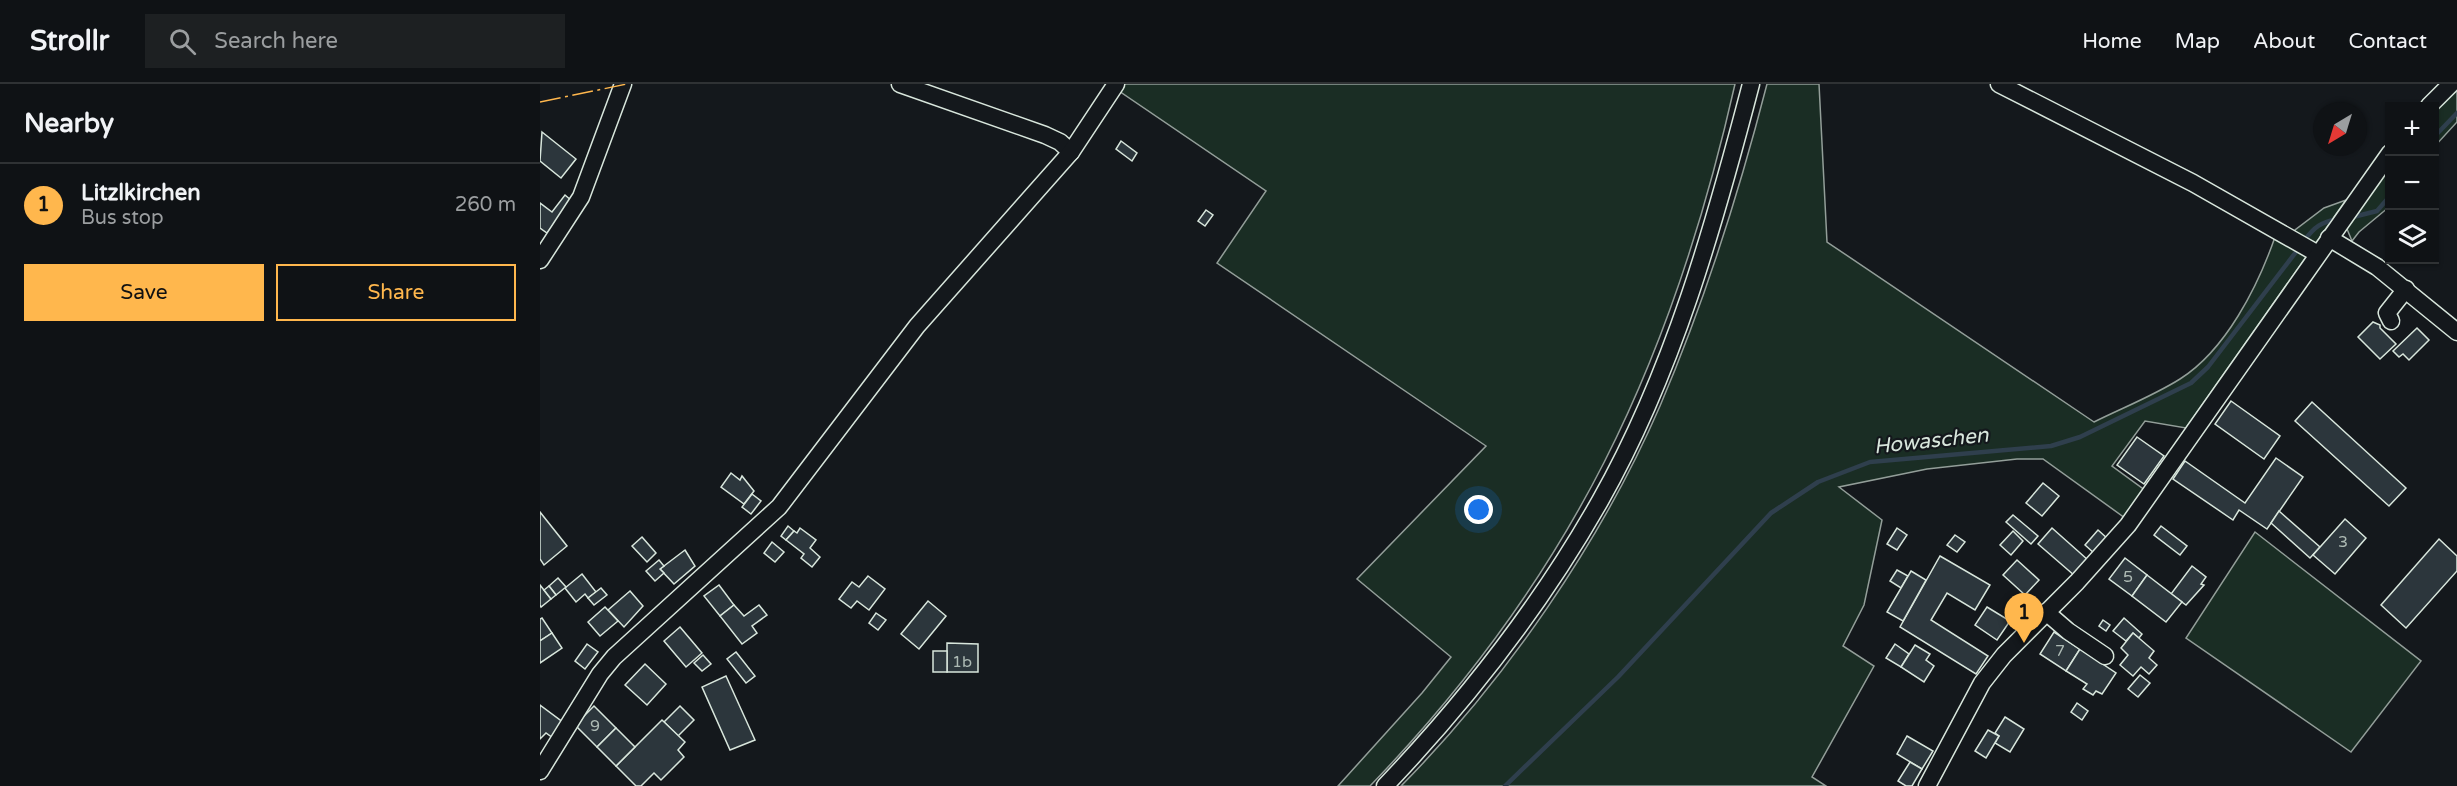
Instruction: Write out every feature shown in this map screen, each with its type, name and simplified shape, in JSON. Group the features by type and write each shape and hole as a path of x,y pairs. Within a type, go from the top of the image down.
{"street":[{"path":"540,260 581,197 623,84"},
{"path":"900,84 1046,135 1060,142 1071,152"},
{"path":"540,771 614,657 779,507 917,326 1071,152 1116,84"},
{"path":"1384,786 1488,667 1529,613 1600,500 1648,403 1689,299 1720,200 1751,84"},
{"path":"1999,84 2193,183 2315,251"},
{"path":"2433,102 2451,84"},
{"path":"1927,786 1982,683 2004,655 2112,546 2315,251 2332,233 2388,156"},
{"path":"2332,233 2406,289 2457,332"},
{"path":"2391,321 2387,313 2406,289"},
{"path":"2046,612 2068,631 2106,656"}],"green space":[{"path":"1123,84 1735,84 1709,186 1680,283 1645,374 1604,462 1557,546 1503,628 1441,708 1370,786 1338,786 1422,693 1451,657 1357,579 1486,446 1217,263 1266,191 1119,91"},
{"path":"1767,84 1819,84 1827,242 2094,422 2159,391 2197,367 2226,334 2250,296 2275,237 2292,244 2295,230 2324,208 2346,200 2186,428 2145,421 2112,466 2146,491 2125,518 2043,459 2017,459 1927,469 1839,487 1882,520 1864,605 1843,646 1874,666 1812,777 1826,786 1401,786 1477,701 1547,608 1580,558 1636,457 1660,406 1706,288 1745,166"},
{"path":"2457,87 2457,122 2439,142 2439,106"},
{"path":"2385,171 2385,210 2359,232 2352,241 2347,229 2349,222"},
{"path":"2255,532 2421,661 2351,752 2186,638"}],"building":[{"path":"542,132 576,159 561,178 540,161"},
{"path":"1121,141 1137,153 1132,161 1116,149"},
{"path":"565,195 572,201 547,233 540,228 540,203 552,212"},
{"path":"1206,210 1213,215 1205,226 1198,221"},
{"path":"2373,322 2380,325 2380,328 2396,344 2380,359 2358,337"},
{"path":"2417,328 2429,340 2409,360 2403,354 2399,357 2393,351"},
{"path":"2231,401 2280,436 2264,459 2215,424"},
{"path":"2312,402 2406,488 2389,506 2295,421"},
{"path":"2137,437 2164,456 2144,484 2117,465"},
{"path":"2276,458 2303,477 2267,529 2239,510 2233,520 2173,479 2185,461 2245,503"},
{"path":"731,473 740,480 742,476 754,491 744,504 721,487"},
{"path":"2043,483 2059,496 2042,516 2026,503"},
{"path":"752,494 761,501 751,514 742,507"},
{"path":"2279,511 2320,547 2310,558 2271,523"},
{"path":"540,512 567,546 544,565 540,559"},
{"path":"2013,515 2038,536 2031,544 2006,522"},
{"path":"2345,519 2366,538 2335,574 2313,555"},
{"path":"788,526 794,531 786,540 781,536"},
{"path":"2161,526 2187,546 2180,555 2154,535"},
{"path":"800,528 816,540 810,548 820,557 812,567 801,558 804,554 786,540 794,531 797,533"},
{"path":"1897,528 1907,535 1897,550 1887,544"},
{"path":"2052,528 2088,560 2075,576 2038,544"},
{"path":"2098,530 2108,539 2095,554 2085,545"},
{"path":"2013,531 2023,541 2011,555 2000,545"},
{"path":"1955,535 1965,542 1957,552 1947,545"},
{"path":"642,537 656,553 647,562 632,546"},
{"path":"2439,539 2457,556 2457,571 2406,628 2381,605"},
{"path":"772,542 784,552 775,562 764,553"},
{"path":"685,550 695,566 674,584 660,569"},
{"path":"1940,556 1990,585 1975,610 1947,593 1931,620 1988,656 1976,674 1900,627"},
{"path":"2125,558 2147,575 2132,596 2109,579"},
{"path":"659,560 664,566 660,569 664,573 655,581 646,571"},
{"path":"2017,560 2039,580 2025,595 2003,575"},
{"path":"2192,566 2206,577 2201,584 2204,585 2186,605 2171,594"},
{"path":"1897,570 1908,576 1901,588 1890,581"},
{"path":"1911,571 1926,580 1903,621 1887,612"},
{"path":"582,574 596,592 588,598 585,594 576,602 565,588"},
{"path":"2147,575 2182,602 2166,622 2132,596"},
{"path":"868,576 885,589 869,610 857,601 851,608 839,599 852,582 859,587"},
{"path":"558,578 566,587 556,595 549,586"},
{"path":"540,585 551,599 541,607 540,605"},
{"path":"719,585 734,605 720,616 704,596"},
{"path":"549,586 556,595 551,599 544,590"},
{"path":"601,588 607,595 594,605 588,598"},
{"path":"630,591 643,606 624,627 608,610"},
{"path":"928,601 946,616 919,649 901,634"},
{"path":"734,605 744,616 759,605 767,615 752,626 757,633 742,644 720,616"},
{"path":"605,607 618,621 600,636 588,622"},
{"path":"1987,607 2010,621 1997,640 1975,625"},
{"path":"876,613 886,620 878,630 869,623"},
{"path":"542,618 552,633 540,641 540,619"},
{"path":"2124,618 2142,634 2139,638 2133,633 2126,641 2113,631"},
{"path":"2103,620 2110,625 2106,631 2099,626"},
{"path":"680,627 702,653 686,667 664,641"},
{"path":"2054,632 2080,649 2066,671 2040,654"},
{"path":"552,633 562,648 540,663 540,641"},
{"path":"2133,633 2154,651 2149,658 2157,665 2149,674 2141,667 2133,676 2120,665 2128,655 2121,648"},
{"path":"947,643 978,644 978,672 947,672"},
{"path":"587,644 598,652 585,669 575,661"},
{"path":"1895,644 1909,654 1901,667 1886,658"},
{"path":"1915,645 1930,654 1926,660 1934,666 1924,682 1901,667"},
{"path":"2080,649 2116,673 2102,694 2096,691 2093,695 2083,689 2087,684 2066,671"},
{"path":"933,651 947,651 947,672 933,672"},
{"path":"736,652 755,676 746,683 727,659"},
{"path":"703,655 711,664 702,671 694,663"},
{"path":"645,664 666,684 647,705 625,685"},
{"path":"2140,675 2150,683 2138,697 2128,689"},
{"path":"726,676 755,740 730,750 702,687"},
{"path":"2077,703 2088,711 2082,720 2071,712"},
{"path":"540,705 564,723 553,738 546,733 540,739"},
{"path":"594,706 616,728 597,747 575,725"},
{"path":"680,706 694,720 678,736 664,722"},
{"path":"2005,717 2024,729 2010,752 1995,743 1999,736 1995,733"},
{"path":"662,720 685,742 678,750 684,757 661,780 654,773 641,786 636,786 616,766"},
{"path":"616,728 635,747 616,766 597,747"},
{"path":"1988,730 1999,736 1986,758 1975,751"},
{"path":"1907,736 1933,751 1922,769 1897,754"},
{"path":"1910,762 1922,769 1912,786 1906,786 1898,781"}],"waterway":[{"name":"Howaschen","path":"2439,132 2457,113"},
{"name":"Howaschen","path":"2349,218 2377,211 2385,202"},
{"name":"Howaschen","path":"2304,241 2318,226 2338,219"},
{"name":"Howaschen","path":"1505,786 1618,677 1771,513 1818,482 1870,462 2051,446 2080,437 2191,383 2208,367 2299,248"}],"power":[{"path":"540,102 627,84"}],"place":[{"name":"Litzlkirchen","path":"2024,643"}]}
